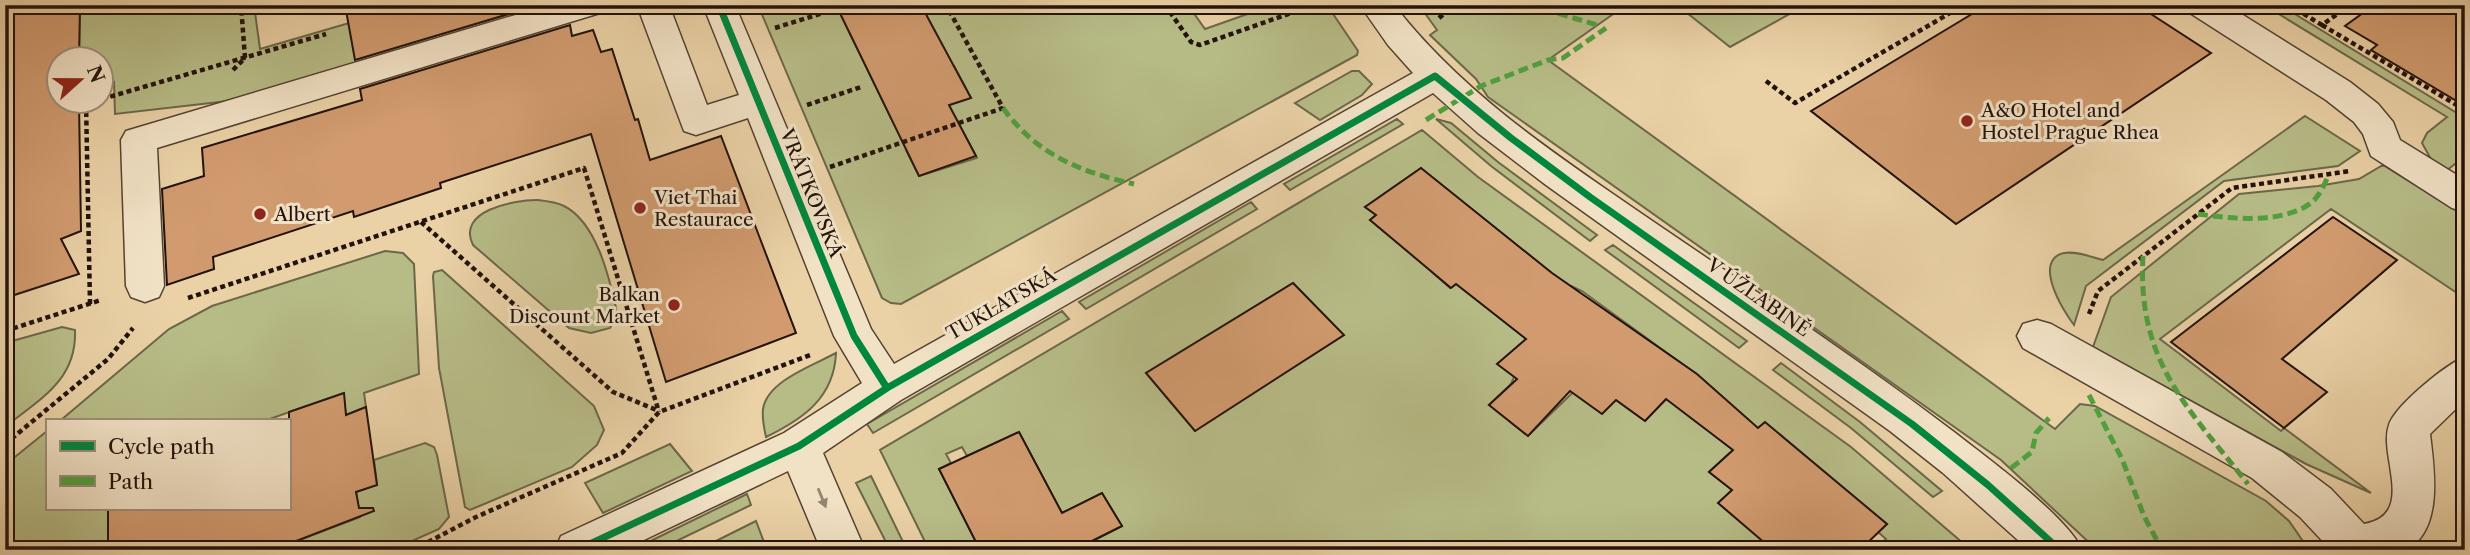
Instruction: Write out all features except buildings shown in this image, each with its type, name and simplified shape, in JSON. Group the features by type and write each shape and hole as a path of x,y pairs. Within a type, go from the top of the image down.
{"street":[{"path":"145,286 139,140 588,5"},
{"path":"653,5 696,122 758,102"},
{"name":"VRÁTKOVSKÁ","path":"719,5 855,336 887,388"},
{"name":"V ÚŽLABINĚ","path":"1376,5 1411,51 1435,76 1569,182 1902,417 1991,487 2060,550"},
{"path":"2202,5 2338,91 2366,113 2379,131 2384,147 2465,198"},
{"name":"TUKLATSKÁ","path":"578,550 799,446 887,388 1435,76"},
{"path":"2037,336 2267,466 2300,489 2331,518 2355,548 2391,539 2408,520 2414,490 2408,428 2465,374"},
{"path":"799,446 843,550"}],"path":[{"path":"823,170 1003,108 946,5"},
{"path":"1165,5 1191,43 1199,45 1314,5"},
{"path":"1450,10 1454,5"},
{"path":"1766,82 1795,103 1964,5"},
{"path":"2289,5 2465,110"},
{"path":"2322,25 2350,5"},
{"path":"764,32 825,12"},
{"path":"116,95 326,34"},
{"path":"796,109 861,88"},
{"path":"86,116 90,304"},
{"path":"186,299 584,168 659,412"},
{"path":"2086,323 2098,291 2232,188 2311,178"},
{"path":"421,222 613,392 659,412"},
{"path":"5,331 145,286"},
{"path":"5,444 108,359 139,321"},
{"path":"413,550 476,517 622,453 659,412 855,336"}],"green space":[{"path":"80,5 254,5 260,49 411,5 560,5 237,100 116,114 116,46 79,46"},
{"path":"758,5 836,5 894,124 971,98 954,66 934,72 921,5 1188,5 1205,29 1273,5 1327,5 1358,51 1357,55 901,304 882,298","holes":["961,128 977,158 919,176 906,150"]},
{"path":"1419,5 1626,5 1548,60 2055,429 2080,404 2095,406 2266,501 2289,521 2309,550 2097,550 2001,460 1488,97 1476,79 1430,35 1437,30"},
{"path":"1677,5 1806,5 1730,47"},
{"path":"2264,5 2280,5 2465,118 2465,156 2446,171 2432,161 2422,143 2427,133 2447,117"},
{"path":"1352,71 1359,71 1372,84 1362,95 1320,120 1295,103"},
{"path":"2305,116 2360,151 2338,166 2224,181 2086,286 2074,325 2053,286 2050,275 2055,258 2064,253 2074,253 2103,260"},
{"path":"1397,119 1403,124 1290,190 1284,184"},
{"path":"1436,119 1451,123 1498,162 1597,235 1590,241 1491,166"},
{"path":"1422,130 1478,177 1851,447 1971,550 1861,550 1869,542 1877,548 1886,539 1878,532 1887,524 1764,423 1758,428 1719,439 1733,450 1709,472 1732,490 1719,503 1784,550 1075,550 1122,526 1102,493 1062,513 1019,432 967,456 962,447 946,454 951,463 939,469 980,550 929,550 880,450","holes":["1421,168 1456,284 1450,288 1393,230 1387,234 1370,220 1376,215 1365,207","1293,283 1343,335 1195,431 1146,373","1571,286 1582,291 1693,372 1645,421 1616,400 1599,367 1528,436 1489,405 1511,384 1544,309"]},
{"path":"2383,165 2465,216 2463,297 2331,209 2160,339 2281,431 2284,428 2371,493 2306,464 2093,347 2111,297 2239,194 2359,179"},
{"path":"537,200 564,206 585,224 593,237 605,266 616,308 617,316 610,328 591,333 569,328 473,245 470,233 472,224 479,216 502,205"},
{"path":"1251,202 1257,209 1086,309 1079,302"},
{"path":"1613,245 1747,341 1739,348 1605,250"},
{"path":"385,251 403,253 414,264 419,374 364,393 366,407 346,415 343,393 270,419 62,419 169,329 212,306"},
{"path":"442,270 594,406 604,430 597,445 572,467 470,510 465,507 439,368 433,276 434,272"},
{"path":"1062,311 1069,319 873,433 867,424"},
{"path":"62,327 75,330 70,362 63,375 43,397 5,427 5,343"},
{"path":"836,353 834,369 823,395 792,423 766,437 763,409 773,390 793,375"},
{"path":"1781,363 1860,422 1942,491 1933,497 1851,428 1773,370"},
{"path":"46,432 46,510 108,510 108,550 5,550 5,465"},
{"path":"425,443 434,447 437,455 449,517 439,529 392,550 273,550 360,517 356,492 377,484 374,460"},
{"path":"670,444 692,471 603,513 585,483"},
{"path":"871,476 907,550 890,550 856,483"},
{"path":"747,494 751,505 658,550 632,550"},
{"path":"756,521 767,550 698,550"}],"marked path":[{"path":"1514,5 1544,9 1597,25"},
{"path":"1426,120 1481,86 1548,60 1563,58 1606,28"},
{"path":"1003,108 1028,139 1043,151 1096,175 1134,184"},
{"path":"2198,214 2256,217 2300,209 2311,203 2319,194 2329,175"},
{"path":"2143,256 2144,310 2158,359 2180,396 2248,484"},
{"path":"2089,395 2122,459 2144,516 2162,550"},
{"path":"2011,468 2032,452 2036,433 2049,418"}],"cycle path":[{"path":"719,5 854,336 887,388"},
{"path":"577,550 799,446 887,388 1435,76 1511,138 1590,197 1912,424 1988,485 2060,550"}],"place":[{"name":"A&O Hotel and Hostel Prague Rhea","path":"1967,121"},
{"name":"Viet Thai Restaurace","path":"640,208"},
{"name":"Albert","path":"260,214"},
{"name":"Balkan Discount Market","path":"674,305"}]}
